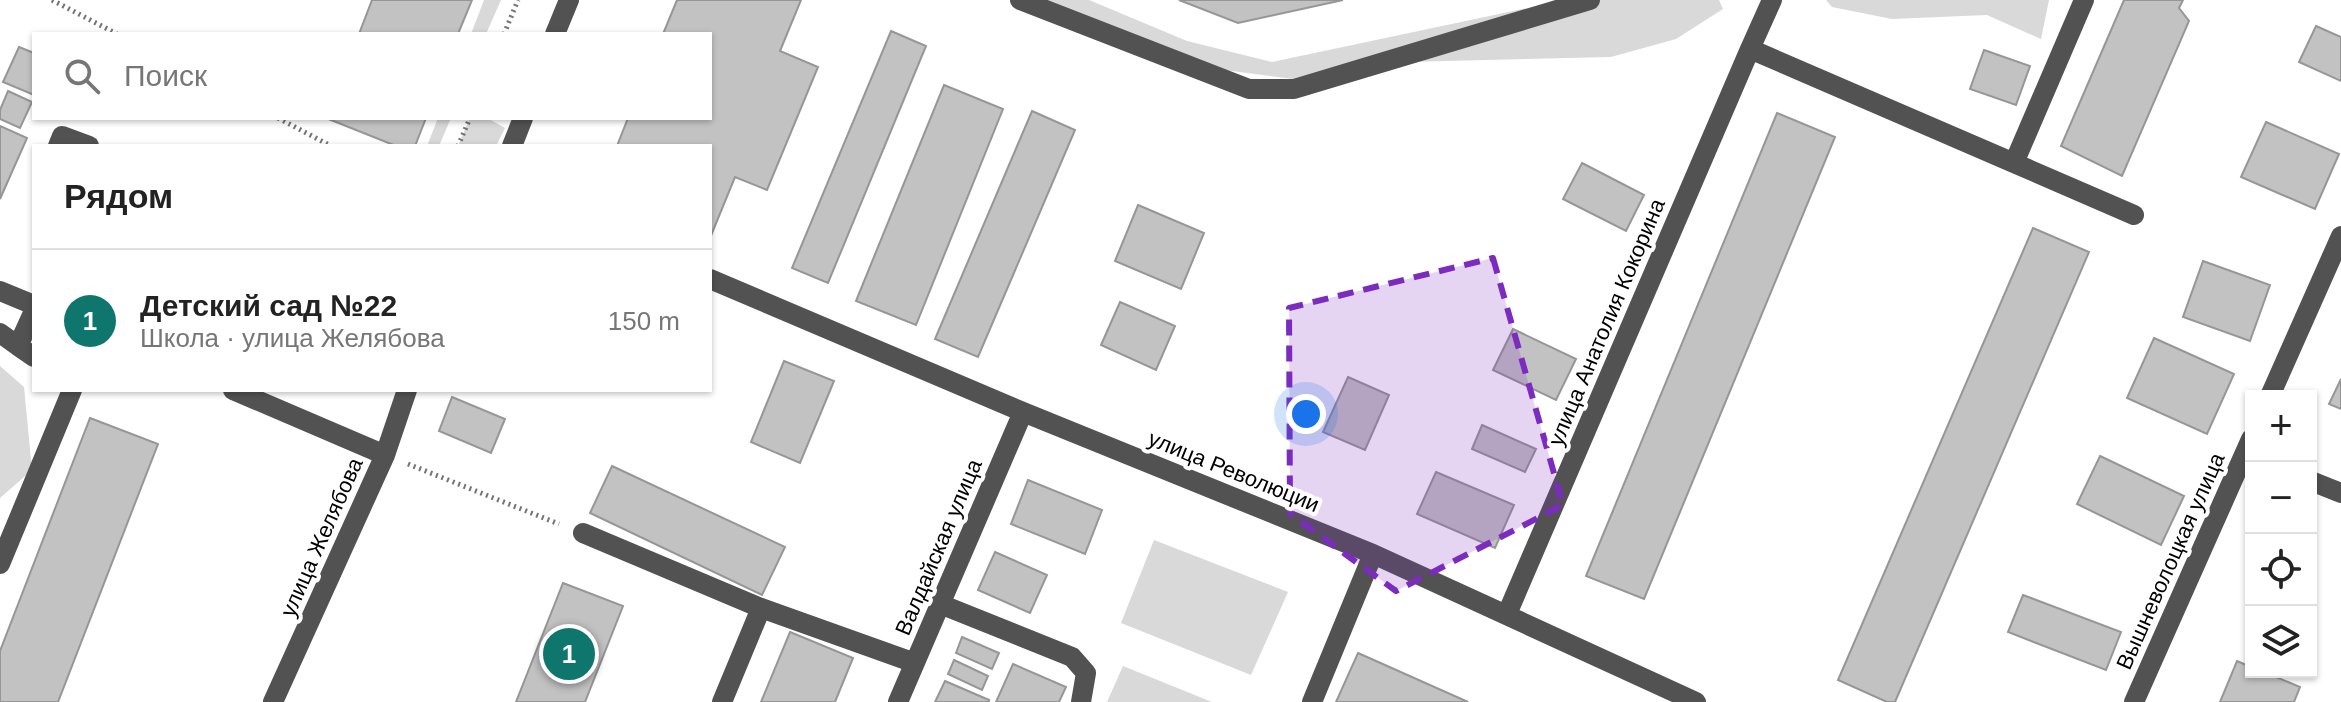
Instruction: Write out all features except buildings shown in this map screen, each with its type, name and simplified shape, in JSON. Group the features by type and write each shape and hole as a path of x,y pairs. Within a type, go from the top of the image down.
{"street":[{"path":"556,32 569,0"},
{"path":"1020,0 1249,89 1294,89 1590,0"},
{"name":"улица Анатолия Кокорина","path":"1507,614 1772,0"},
{"path":"2014,163 2084,0"},
{"path":"1750,49 2134,215"},
{"path":"513,144 522,120"},
{"path":"59,144 62,136 84,144"},
{"path":"2273,390 2341,236"},
{"name":"улица Революции","path":"712,280 1023,412 1373,554 1696,702"},
{"path":"0,291 32,307"},
{"path":"0,333 26,352 32,319"},
{"path":"0,564 71,392"},
{"path":"238,392 385,455"},
{"name":"улица Желябова","path":"273,702 385,455 406,392"},
{"name":"Валдайская улица","path":"898,702 1023,412"},
{"name":"Вышневолоцкая улица","path":"2134,702 2245,458"},
{"path":"2317,483 2341,493"},
{"path":"583,533 761,608 915,663"},
{"path":"1312,702 1373,554"},
{"path":"940,604 1072,657 1086,673 1081,702"},
{"path":"722,702 761,608"}],"path":[{"path":"52,0 113,32"},
{"path":"505,32 518,0"},
{"path":"282,120 327,144"},
{"path":"459,144 469,120"},
{"path":"385,455 583,533"}],"highlighted area":[{"path":"1493,258 1563,505 1396,591 1290,514 1289,308"}],"shaded area":[{"path":"484,0 501,0 487,32 472,32"},
{"path":"1038,0 1089,0 1187,41 1272,62 1565,0 1719,0 1723,9 1676,39 1611,57 1406,62 1324,83 1186,65"},
{"path":"1826,0 2049,0 2041,39 1987,15 1892,19 1832,7"},
{"path":"437,120 450,120 440,144 428,144"},
{"path":"469,120 491,120 505,128 497,144 459,144"},
{"path":"0,366 24,387 32,470 0,498"},
{"path":"1154,540 1288,592 1251,675 1121,623"},
{"path":"1123,666 1212,702 1107,702"}],"place":[{"name":"Детский сад №22","path":"569,654"}]}
